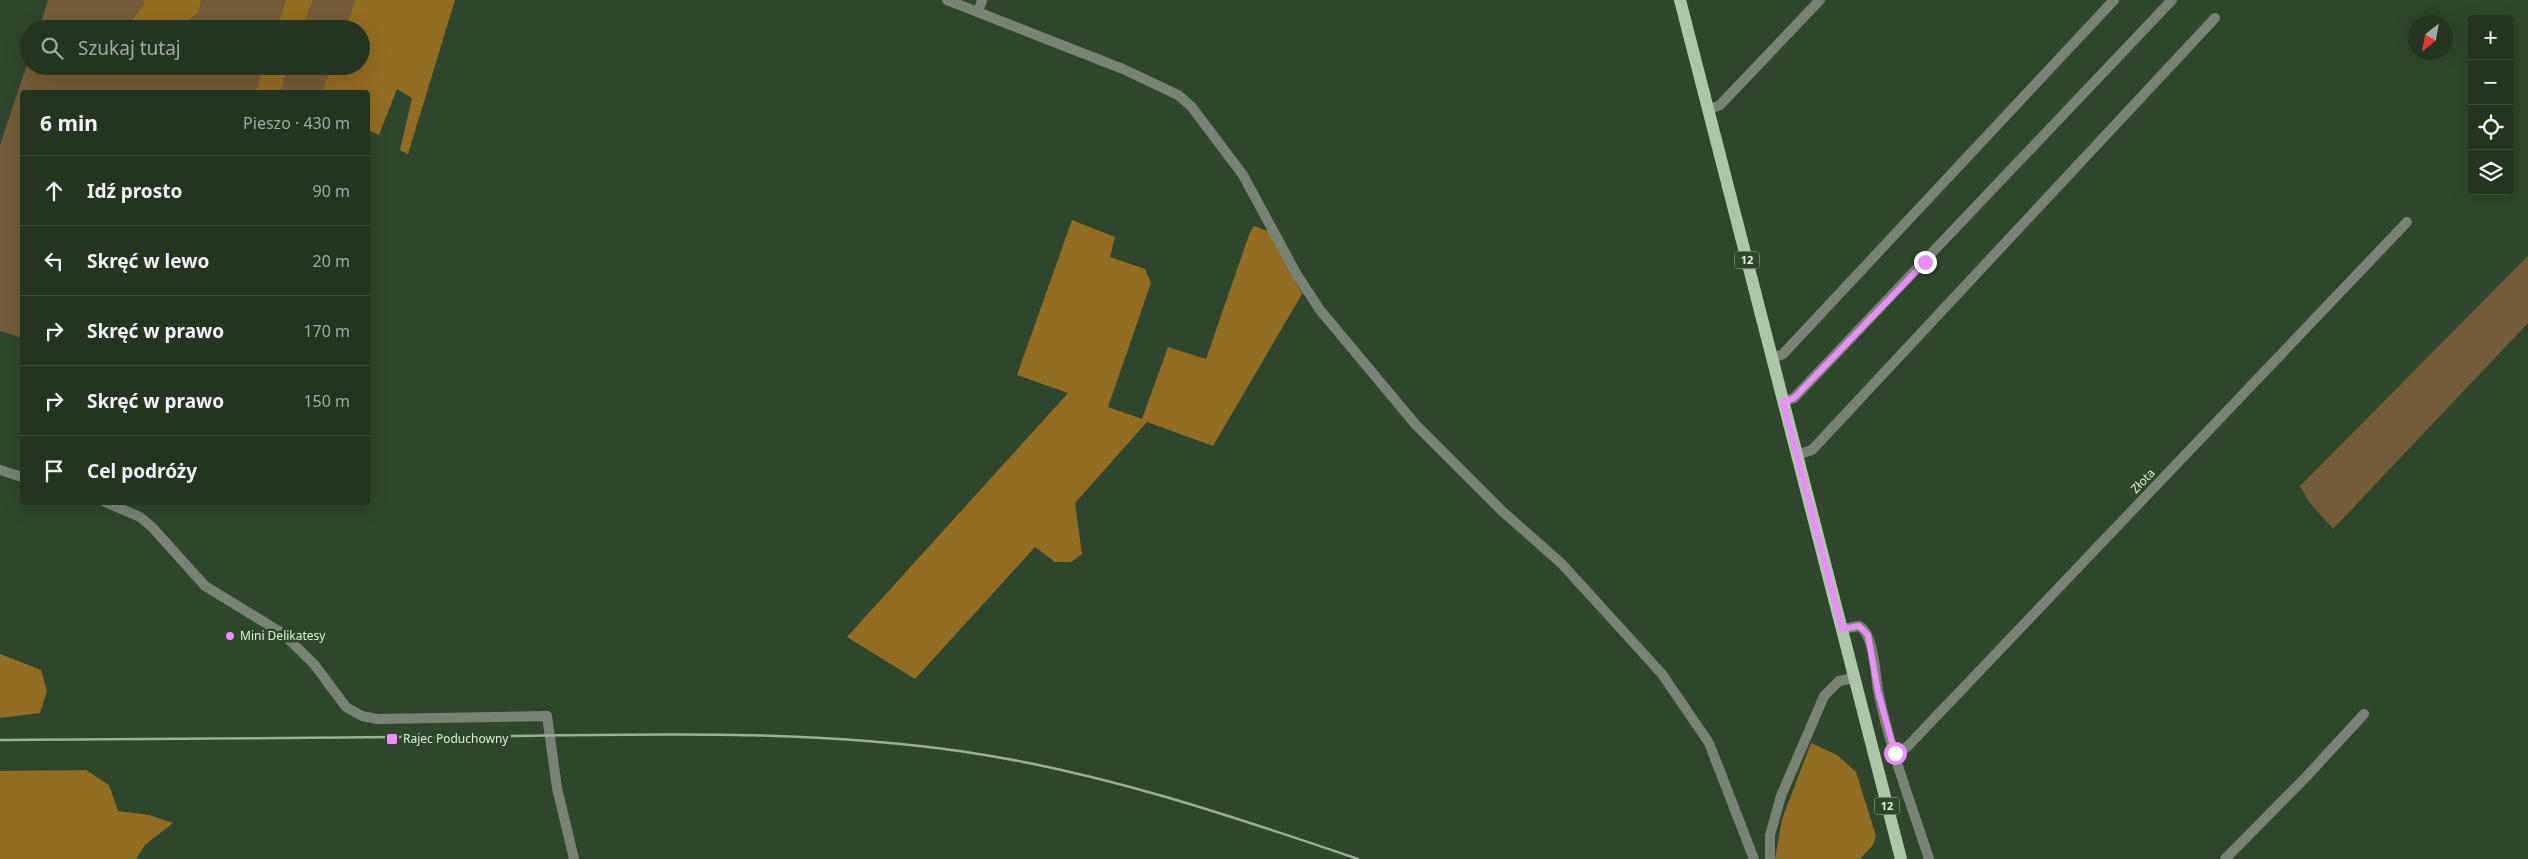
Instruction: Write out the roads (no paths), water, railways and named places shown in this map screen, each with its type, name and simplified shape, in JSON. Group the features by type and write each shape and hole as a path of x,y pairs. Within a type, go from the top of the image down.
{"main road":[{"name":"12","path":"1680,0 1901,859"}],"street":[{"path":"947,0 1123,69 1178,95 1191,106 1243,175 1297,275 1332,324 1416,425 1502,511 1562,564 1662,674 1709,743 1754,859"},
{"path":"978,12 982,0"},
{"path":"1708,110 1720,105 1820,0"},
{"path":"1772,359 1783,354 2114,0"},
{"path":"1783,402 1794,398 2172,0"},
{"path":"1797,455 1812,450 2215,18"},
{"name":"Złota","path":"1895,753 1907,747 1914,740 2407,222"},
{"path":"0,470 20,476"},
{"path":"112,505 140,517 152,527 205,586 282,633 314,664 340,702 352,712 378,719 547,716 557,788 574,859"},
{"path":"1842,629 1859,626 1868,635 1878,692 1895,753 1929,859"},
{"path":"1770,859 1770,835 1780,796 1824,696 1839,681 1854,678"},
{"path":"2225,859 2306,777 2364,714"}],"railway":[{"path":"0,740 682,734 852,740 966,752 1066,771 1164,796 1358,859"}],"place":[{"name":"Mini Delikatesy","path":"230,636"},
{"name":"Rajec Poduchowny","path":"392,739"}]}
